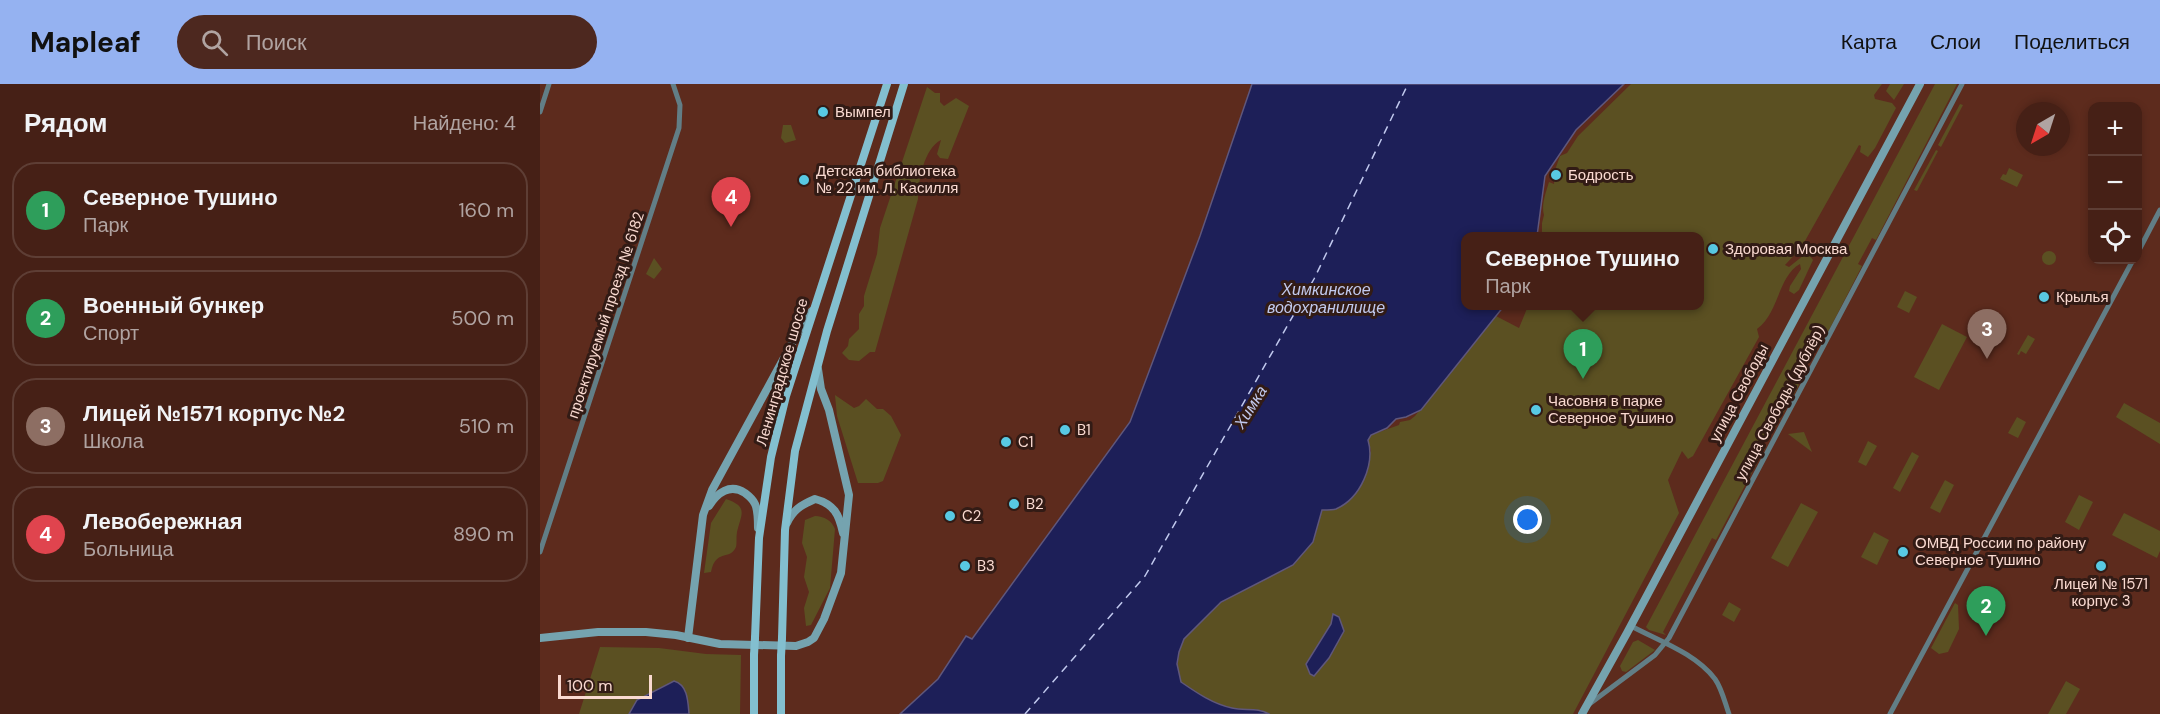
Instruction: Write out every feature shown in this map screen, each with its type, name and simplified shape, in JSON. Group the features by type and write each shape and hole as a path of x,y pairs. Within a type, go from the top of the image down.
{"main road":[{"name":"Ленинградское шоссе","path":"754,714 759,538 771,457 786,396 887,84"},
{"name":"Ленинградское шоссе","path":"781,714 785,530 795,451 817,362 904,84"}],"street":[{"path":"540,112 549,84"},
{"name":"проектируемый проезд № 6182","path":"540,552 679,128 680,105 673,84"},
{"name":"улица Свободы","path":"1584,710 1920,84"},
{"name":"улица Свободы (дублёр)","path":"1584,710 1655,655 1665,643 1868,265 1962,84"},
{"path":"2142,244 2160,210"},
{"path":"1890,714 2131,264"},
{"path":"688,638 703,515 719,476 803,323 815,308"},
{"path":"540,638 616,631 646,632 720,644 801,646 814,638 824,620 841,573 849,495 821,389 817,362"},
{"path":"703,515 721,493 729,489 742,491 752,498 756,505 759,538"},
{"path":"785,530 793,512 801,505 815,499 836,510 844,541"},
{"path":"1631,626 1690,658 1714,678 1729,714"}],"shaded area":[{"path":"1631,84 1882,84 1874,95 1875,99 1892,103 1896,108 1868,157 1860,152 1861,146 1859,145 1801,248 1785,265 1789,267 1804,255 1810,256 1813,260 1799,290 1794,294 1789,291 1801,269 1800,264 1787,277 1770,314 1757,329 1759,337 1693,456 1688,459 1682,451 1668,480 1679,513 1573,714 1269,714 1218,704 1181,682 1177,665 1184,639 1221,602 1293,565 1313,542 1322,510 1371,451 1368,440 1371,435 1399,425 1400,422 1410,420 1415,416 1496,316 1519,328 1526,310 1704,310 1704,232 1542,232 1544,198 1549,182 1554,184 1555,170 1560,156 1567,153 1578,136"},
{"path":"1890,84 1904,84 1894,100 1886,91"},
{"path":"1935,84 1957,84 1876,240 1872,238 1858,264 1862,266 1826,336 1823,335 1772,433 1767,431 1760,445 1765,448 1716,540 1712,538 1663,632 1666,635 1649,630 1646,627"},
{"path":"927,87 935,93 940,93 940,102 944,106 956,98 969,106 948,159 940,158 937,154 941,140 930,150 926,158 919,184 918,199 875,352 870,352 859,361 849,360 842,353 848,346 849,339 859,329 859,314 864,306 864,296 877,254 880,228"},
{"path":"1960,104 1963,105 1941,147 1938,145"},
{"path":"783,125 791,125 796,140 785,143 781,138"},
{"path":"1936,150 1938,151 1917,191 1914,190"},
{"path":"2009,168 2023,175 2017,187 2000,179 2003,174 2006,175"},
{"path":"2046,251 2052,251 2056,258 2052,265 2046,265 2042,261 2042,255"},
{"path":"654,258 662,269 654,279 646,274"},
{"path":"1905,291 1917,297 1909,313 1897,307"},
{"path":"1942,324 1967,337 1939,390 1914,377"},
{"path":"2028,335 2035,339 2026,354 2021,351 2019,355 2017,354"},
{"path":"835,395 854,408 866,399 877,409 883,409 891,416 901,435 883,481 858,483 837,416"},
{"path":"2124,403 2160,423 2160,444 2116,417"},
{"path":"2017,417 2026,422 2018,438 2008,433"},
{"path":"1804,432 1812,452 1788,434"},
{"path":"1868,441 1877,446 1866,466 1858,462"},
{"path":"1912,452 1919,456 1900,492 1893,488"},
{"path":"1945,480 1954,485 1940,513 1930,508"},
{"path":"2079,495 2093,502 2079,530 2065,522"},
{"path":"726,499 738,505 742,512 736,547 716,560 711,572 704,573 711,523"},
{"path":"1801,503 1818,512 1788,567 1771,558"},
{"path":"2124,513 2160,531 2160,551 2157,558 2112,535"},
{"path":"815,516 827,520 835,529 830,588 811,625 806,626 804,608 809,592 804,577 807,557 802,543 805,520"},
{"path":"1874,532 1889,540 1877,565 1861,557"},
{"path":"1729,602 1741,609 1734,622 1722,615"},
{"path":"1955,603 1958,605 1959,629 1948,652 1939,654 1931,648"},
{"path":"1638,640 1655,650 1626,672 1622,671 1620,666 1633,642"},
{"path":"600,647 659,648 706,654 741,655 740,714 689,714 688,699 674,681 638,700 629,714 579,714"},
{"path":"2066,681 2080,689 2066,714 2048,714"}],"water":[{"name":"Химкинское водохранилище","path":"1252,84 1624,84 1576,130 1545,176 1538,232 1461,232 1461,310 1501,310 1421,410 1396,419 1387,428 1371,435 1368,440 1370,449 1368,469 1353,497 1336,509 1322,510 1313,542 1293,565 1221,602 1184,639 1177,664 1181,682 1218,704 1269,714 900,714 938,679 966,636 972,639 1130,422 1200,236"},
{"path":"1333,614 1339,617 1344,631 1329,658 1314,676 1310,674 1306,664 1331,624"},
{"path":"674,681 685,690 689,714 629,714 637,700"}],"ferry route":[{"path":"1025,714 1145,576 1314,279 1408,84"}],"place":[{"name":"Вымпел","path":"823,112"},
{"name":"Бодрость","path":"1556,175"},
{"name":"Детская библиотека № 22 им. Л. Касилля","path":"804,180"},
{"name":"Левобережная","path":"731,227"},
{"name":"Здоровая Москва","path":"1713,249"},
{"name":"Крылья","path":"2044,297"},
{"name":"Лицей №1571 корпус №2","path":"1987,359"},
{"name":"Северное Тушино","path":"1583,379"},
{"name":"Часовня в парке Северное Тушино","path":"1536,410"},
{"name":"B1","path":"1065,430"},
{"name":"C1","path":"1006,442"},
{"name":"B2","path":"1014,504"},
{"name":"C2","path":"950,516"},
{"name":"ОМВД России по району Северное Тушино","path":"1903,552"},
{"name":"B3","path":"965,566"},
{"name":"Лицей № 1571 корпус 3","path":"2101,566"},
{"name":"Военный бункер","path":"1986,636"}],"water label":[{"name":"Химка","path":"1250,407"}]}
